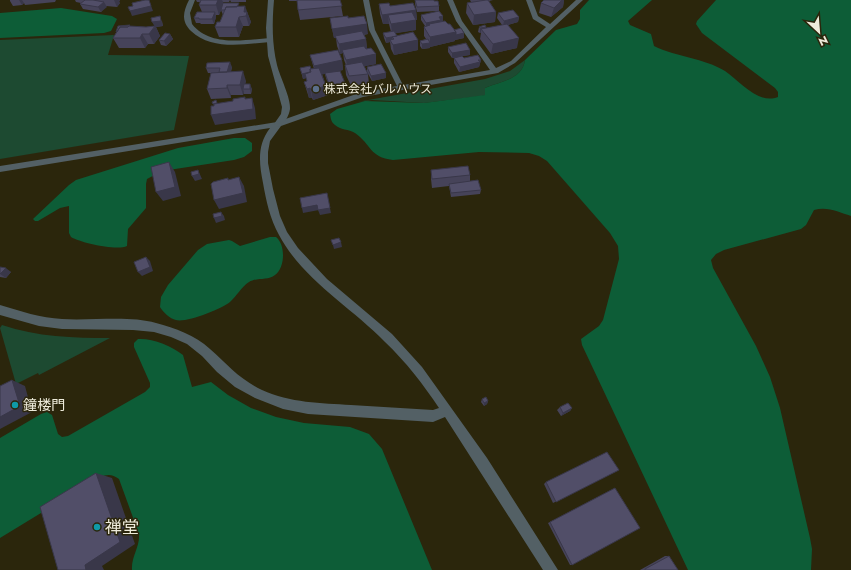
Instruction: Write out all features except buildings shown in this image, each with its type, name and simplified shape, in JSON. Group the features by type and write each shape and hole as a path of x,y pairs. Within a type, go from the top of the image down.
{"street":[{"path":"192,0 186,13 186,19 192,29 205,37 228,43 270,40"},
{"path":"271,0 270,40 273,64 286,107 283,118 268,136 263,153 271,205 282,233 294,251 314,274 372,321 404,353 447,410 551,570"},
{"path":"366,0 372,30 401,88"},
{"path":"450,0 459,20 495,71"},
{"path":"528,0 533,16 543,24 551,27"},
{"path":"0,169 278,124 348,99 495,71 513,62 580,0"},
{"path":"0,310 62,324 134,325 154,327 173,333 191,341 206,352 238,383 259,394 283,403 308,408 433,416 447,410"}],"green space":[{"path":"589,0 652,0 628,21 630,25 651,34 654,46 671,53 699,60 717,67 725,71 756,95 771,99 778,97 778,92 775,88 702,33 696,24 697,21 716,0 851,0 851,216 828,209 814,210 806,225 801,229 724,250 716,254 711,260 713,268 756,346 770,377 780,408 810,538 812,549 811,570 688,570 582,345 581,339 599,326 603,320 619,259 618,246 610,233 547,161 539,156 529,153 479,152 393,160 379,156 371,150 361,137 355,133 337,127 331,120 330,114 337,109 365,101 424,103 485,95 485,88 510,79 520,72 525,60 556,30 577,24 580,19 580,10"},
{"path":"61,8 112,16 117,19 111,31 104,33 0,38 0,13"},
{"path":"114,35 108,55 189,56 174,130 0,159 0,40"},
{"path":"525,60 520,72 510,79 485,88 485,95 482,96 424,103 372,100 357,102 485,79 510,71"},
{"path":"234,138 245,138 252,143 252,151 244,157 234,160 162,171 147,179 146,208 128,229 127,246 115,248 99,246 71,237 69,233 69,206 60,208 38,221 33,219 76,180 178,148"},
{"path":"270,237 276,237 283,251 281,267 272,277 249,282 226,305 212,312 188,319 176,320 171,318 160,307 161,297 168,285 198,250 207,244 229,240 240,246"},
{"path":"2,325 42,334 69,337 110,338 39,375 38,373 16,384 0,328"},
{"path":"138,339 162,343 183,355 192,387 211,382 228,395 251,408 276,417 304,423 350,427 369,434 382,449 432,570 132,570 139,534 119,479 110,475 100,477 0,538 0,438 47,412 52,415 58,434 62,437 68,436 145,392 150,387 150,383 134,347 134,343"}],"place":[{"name":"株式会社バルハウス","path":"316,89"},
{"name":"鐘楼門","path":"15,405"},
{"name":"禅堂","path":"97,527"}]}
